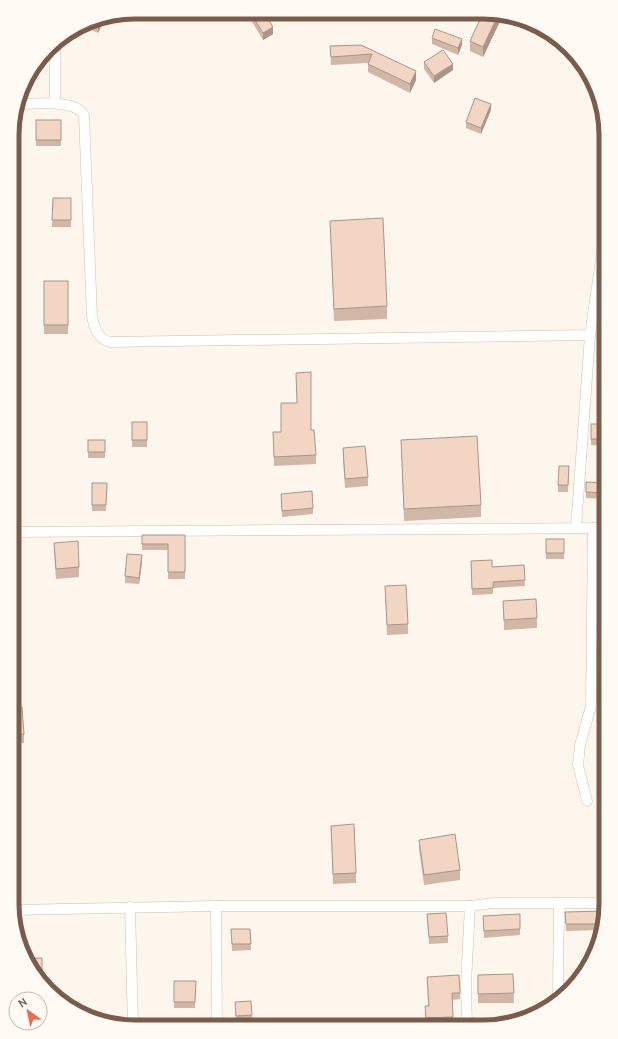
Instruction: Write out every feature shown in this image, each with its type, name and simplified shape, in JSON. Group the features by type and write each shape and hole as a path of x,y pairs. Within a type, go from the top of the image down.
{"street":[{"path":"55,52 55,103"},
{"path":"23,104 55,103 76,107 80,109 84,115 92,317 95,330 103,340 110,342 590,335"},
{"path":"576,528 590,335 599,273"},
{"path":"587,801 578,765 580,745 591,706 593,528"},
{"path":"19,532 599,528"},
{"path":"19,910 130,907 470,906 493,903 599,903"},
{"path":"558,992 559,903"},
{"path":"216,906 217,1020"},
{"path":"467,1020 466,983 470,906"},
{"path":"130,907 133,1020"}],"building":[{"path":"254,19 268,19 273,27 263,33"},
{"path":"480,19 496,20 483,47 470,41"},
{"path":"435,29 462,39 458,48 432,38"},
{"path":"361,45 416,71 410,84 368,64 372,54 331,57 330,46"},
{"path":"443,50 453,64 434,76 424,62"},
{"path":"475,98 491,104 481,128 466,122"},
{"path":"36,120 61,120 61,140 36,140"},
{"path":"53,198 71,198 71,220 52,220"},
{"path":"383,218 387,306 334,309 330,221"},
{"path":"44,281 68,281 68,325 44,325"},
{"path":"311,372 311,430 314,430 316,455 274,457 273,432 281,432 281,403 297,403 296,373"},
{"path":"132,422 147,422 147,440 132,440"},
{"path":"591,424 599,424 599,439 591,439"},
{"path":"477,436 481,505 404,509 401,440"},
{"path":"88,440 105,440 105,452 88,452"},
{"path":"365,446 368,477 345,479 343,448"},
{"path":"559,466 569,466 568,485 558,485"},
{"path":"586,482 599,483 599,493 586,492"},
{"path":"92,483 107,483 106,505 92,505"},
{"path":"312,491 313,508 282,511 281,494"},
{"path":"142,535 185,535 185,572 168,572 168,544 142,544"},
{"path":"546,539 564,539 564,553 546,553"},
{"path":"78,541 79,567 56,569 54,543"},
{"path":"127,554 142,555 139,578 125,576"},
{"path":"492,560 492,567 524,565 525,580 493,582 493,588 472,589 471,561"},
{"path":"406,585 408,624 387,625 385,586"},
{"path":"536,599 537,618 504,620 503,601"},
{"path":"19,707 22,707 24,734 19,734"},
{"path":"354,824 356,873 333,874 331,826"},
{"path":"455,834 460,870 424,875 419,840"},
{"path":"599,911 597,924 566,924 565,912"},
{"path":"446,913 448,936 429,937 427,914"},
{"path":"520,914 520,929 484,931 483,916"},
{"path":"231,929 250,929 251,944 232,944"},
{"path":"33,958 42,958 42,973"},
{"path":"513,974 514,993 478,994 478,975"},
{"path":"459,975 460,993 452,993 453,1017 426,1018 425,1006 429,1006 427,977"},
{"path":"174,981 196,981 195,1002 174,1002"},
{"path":"251,1001 252,1015 236,1016 235,1002"}]}
